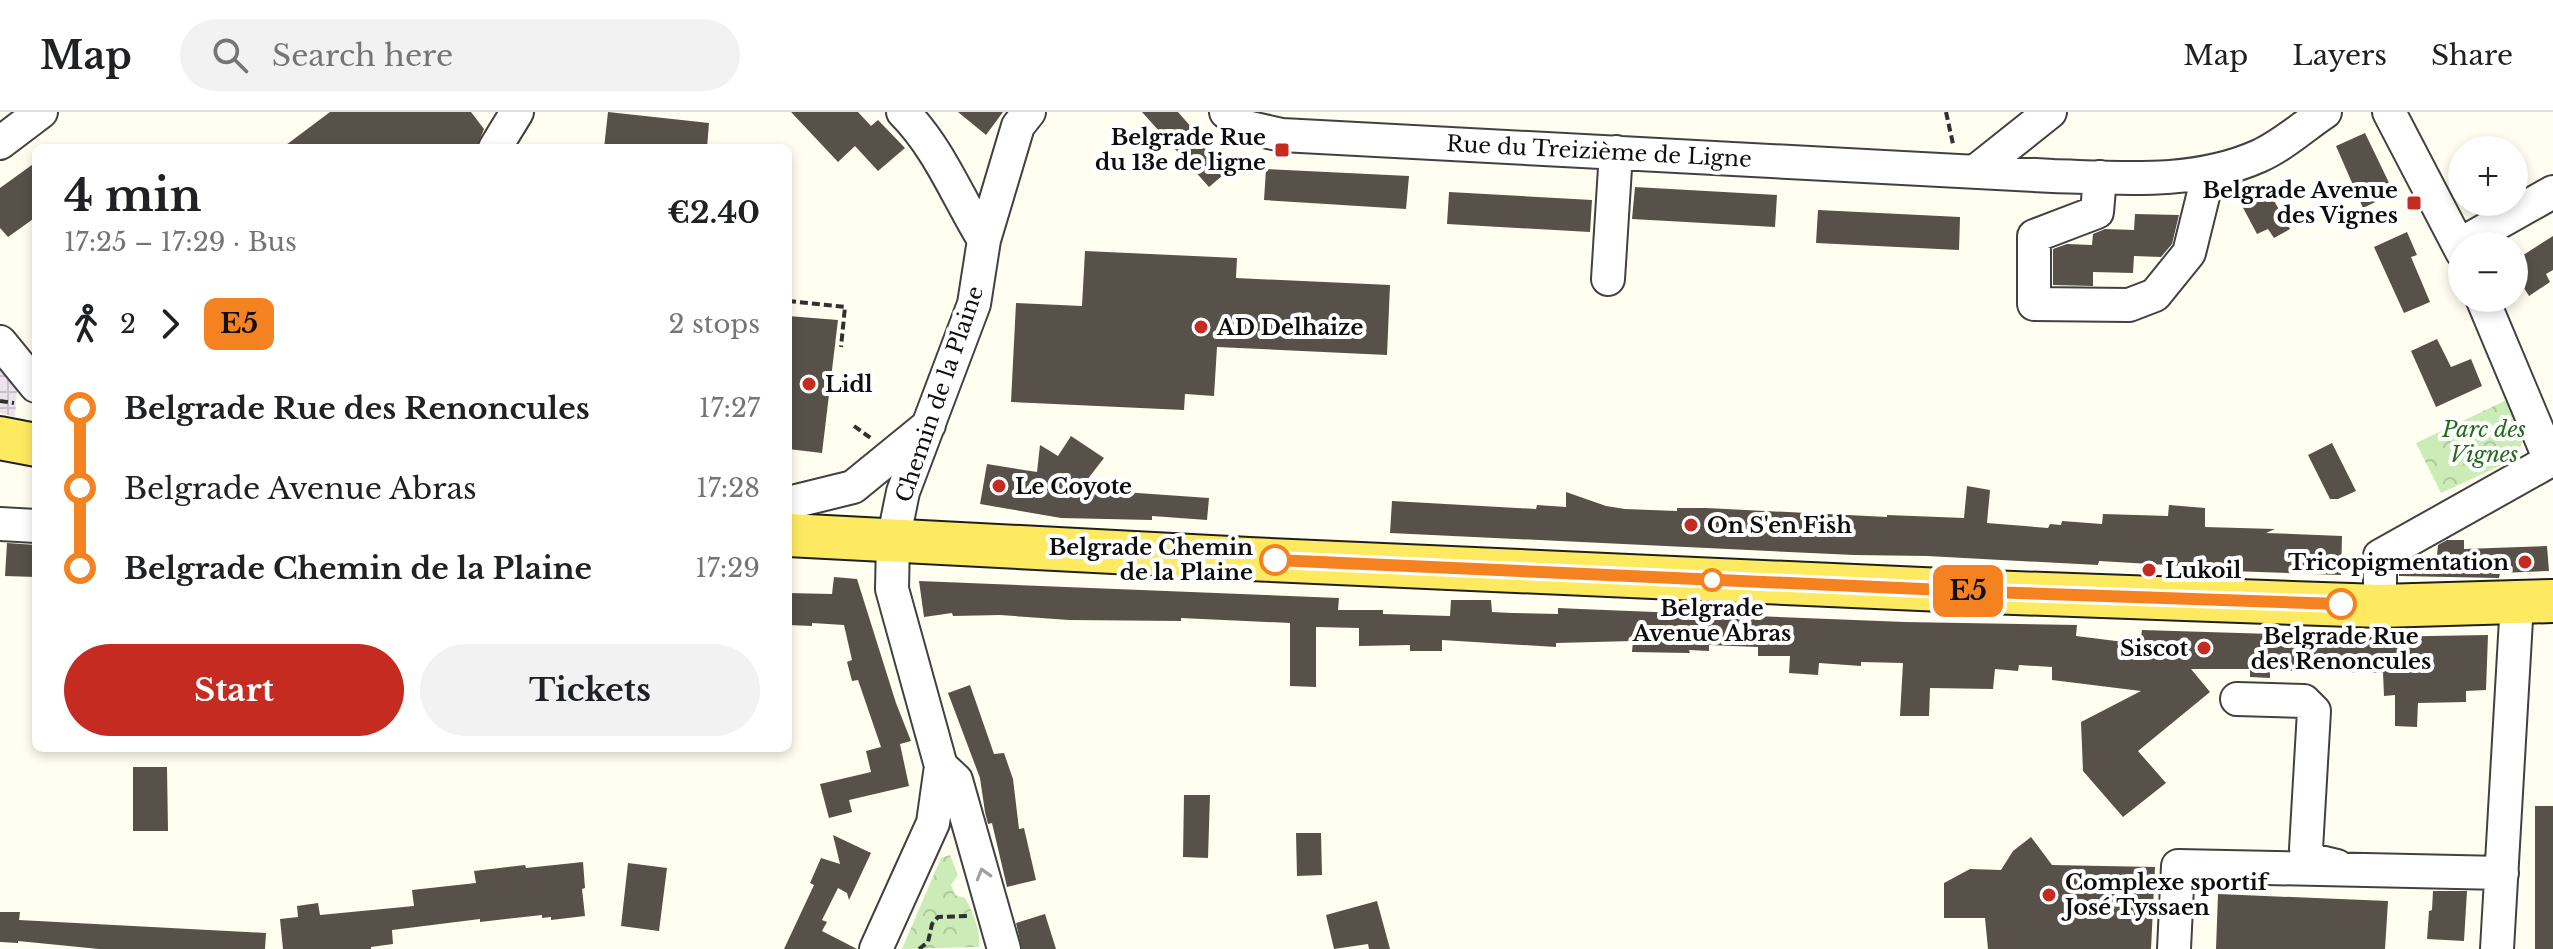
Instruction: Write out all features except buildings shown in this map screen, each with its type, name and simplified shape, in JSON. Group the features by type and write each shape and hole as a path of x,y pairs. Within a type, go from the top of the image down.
{"main road":[{"path":"0,438 32,444"},
{"path":"792,535 1941,590 2380,606 2535,601"}],"street":[{"path":"0,143 41,112"},
{"path":"497,144 517,112"},
{"path":"903,112 914,122 946,171 984,240"},
{"name":"Chemin de la Plaine","path":"941,766 892,589 893,541 903,492 974,304 984,240 1018,126 1029,112"},
{"name":"Rue du Treizième de Ligne","path":"1226,112 1246,127 1282,135 2155,178 2209,172 2261,155 2325,112"},
{"path":"1977,170 2050,112"},
{"path":"2389,112 2452,232"},
{"path":"1608,279 1616,152"},
{"path":"2100,177 2097,212 2034,236 2034,304 2129,305 2155,295 2189,253 2209,172"},
{"path":"2487,232 2553,192"},
{"path":"2380,606 2380,556 2552,460 2488,312"},
{"path":"0,342 32,381"},
{"path":"792,502 853,487 931,423"},
{"path":"0,524 32,526"},
{"path":"2497,949 2502,873 2535,601"},
{"path":"2237,699 2304,701 2314,711 2306,849 2312,860 2344,868"},
{"path":"941,766 956,780 1004,949"},
{"path":"876,949 933,823 941,766"},
{"path":"2174,949 2178,866 2502,873"}],"path":[{"path":"792,301 845,307 841,347"},
{"path":"919,949 928,942 932,924 938,917 966,916 992,907"}],"shaded area":[{"path":"0,365 17,391 15,417 0,413"}],"green space":[{"name":"Parc des Vignes","path":"2513,397 2526,429 2517,458 2441,493 2416,443"},
{"path":"950,855 958,875 951,885 955,895 965,898 971,910 978,928 979,947 902,949 941,858"}],"bus line":[{"name":"E5","path":"1275,560 1988,592 2341,604"}],"place":[{"name":"Belgrade Rue du 13e de ligne","path":"1282,150"},
{"name":"Belgrade Avenue des Vignes","path":"2414,203"},
{"name":"AD Delhaize","path":"1201,327"},
{"name":"Lidl","path":"809,384"},
{"name":"Le Coyote","path":"999,486"},
{"name":"On S'en Fish","path":"1691,525"},
{"name":"Belgrade Chemin de la Plaine","path":"1275,560"},
{"name":"Tricopigmentation","path":"2525,562"},
{"name":"Lukoil","path":"2149,570"},
{"name":"Belgrade Avenue Abras","path":"1712,580"},
{"name":"Belgrade Rue des Renoncules","path":"2341,604"},
{"name":"Siscot","path":"2204,648"},
{"name":"Complexe sportif José Tyssaen","path":"2049,895"}]}
